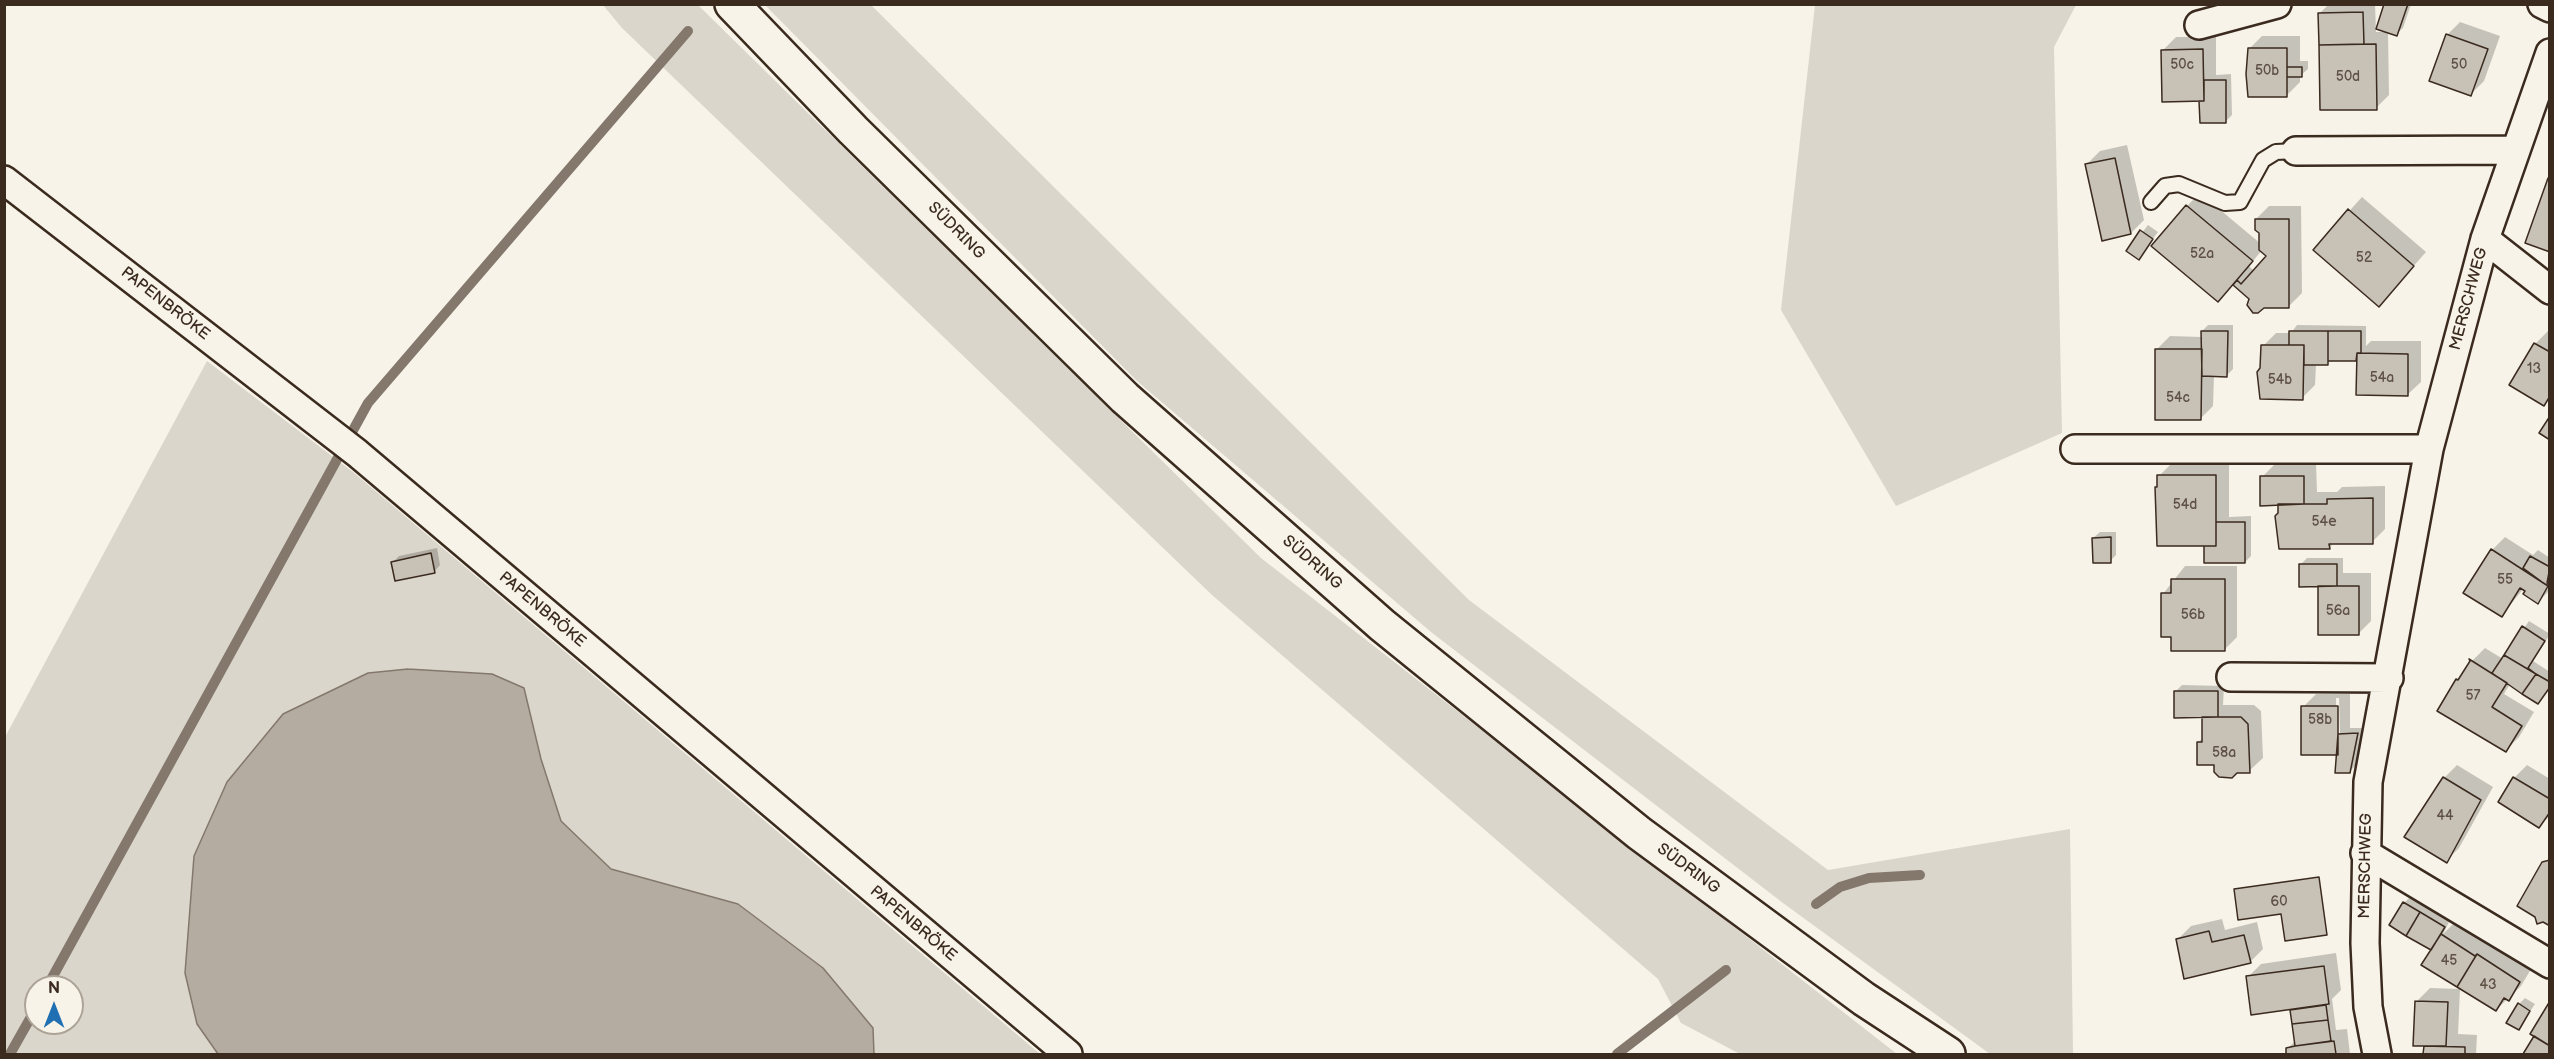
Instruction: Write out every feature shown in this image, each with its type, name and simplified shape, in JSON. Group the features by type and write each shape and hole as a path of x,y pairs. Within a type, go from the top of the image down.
{"main road":[{"name":"SÜDRING","path":"732,4 853,130 1125,398 1382,625 1639,833 1864,999 1948,1054"}],"street":[{"path":"2199,25 2277,4"},
{"path":"2542,4 2550,8"},
{"name":"MERSCHWEG","path":"2376,1054 2368,1007 2365,853 2368,782 2389,678 2429,450 2485,239 2514,150 2550,53"},
{"path":"2296,151 2514,150"},
{"name":"PAPENBRÖKE","path":"4,180 357,453 1068,1054"},
{"path":"2485,239 2550,290"},
{"path":"2075,450 2429,450"},
{"path":"2231,677 2389,678"},
{"path":"2365,853 2550,964"}],"lane":[{"path":"2151,202 2165,186 2180,184 2225,203 2240,202 2264,160 2276,152 2296,151"}],"shaded area":[{"path":"603,5 698,5 1261,558 1897,1054 1740,1054 1681,1023 1658,979 1212,595 622,28"},
{"path":"765,5 871,5 1469,600 1828,870 2070,829 2073,1054 1990,1054 1783,903 1431,632 1137,381"},
{"path":"1815,5 2076,5 2054,47 2062,433 1896,506 1781,310"},
{"path":"207,361 353,472 1040,1054 874,1054 873,1028 823,968 739,904 611,869 561,821 541,759 492,674 408,669 368,673 194,856 185,973 197,1024 218,1054 5,1054 5,737"},
{"path":"408,669 492,674 524,688 541,759 561,821 611,869 738,904 823,968 873,1028 874,1054 218,1054 197,1024 185,973 194,856 227,782 283,714 368,673"}],"building":[{"path":"2384,4 2408,4 2397,36 2376,29"},
{"path":"2363,12 2364,44 2319,45 2318,13"},
{"path":"2446,34 2488,49 2471,96 2429,81"},
{"path":"2376,44 2377,110 2320,110 2319,45"},
{"path":"2248,48 2287,48 2287,97 2248,97 2246,74"},
{"path":"2203,49 2204,101 2162,102 2161,50"},
{"path":"2287,67 2302,67 2302,77 2287,77"},
{"path":"2204,80 2226,80 2226,123 2200,123 2199,101 2204,101"},
{"path":"2115,158 2131,234 2102,241 2085,164"},
{"path":"2548,178 2550,179 2550,252 2525,243"},
{"path":"2186,205 2253,261 2218,302 2151,246"},
{"path":"2348,209 2414,266 2379,307 2313,250"},
{"path":"2255,219 2289,219 2289,308 2264,308 2258,313 2253,313 2247,305 2249,299 2233,285 2237,280 2241,284 2266,256 2259,250 2259,233 2255,230"},
{"path":"2140,230 2153,239 2139,260 2126,251"},
{"path":"2201,331 2228,331 2227,377 2202,376"},
{"path":"2289,331 2328,331 2328,365 2304,365 2304,345 2289,345"},
{"path":"2328,331 2361,331 2361,353 2357,353 2356,361 2328,361"},
{"path":"2534,343 2550,352 2550,396 2544,406 2509,385"},
{"path":"2261,345 2304,345 2303,400 2260,399 2257,372 2260,368"},
{"path":"2155,349 2202,349 2201,420 2155,420"},
{"path":"2357,353 2408,354 2408,396 2356,395"},
{"path":"2550,416 2550,440 2539,433"},
{"path":"2157,475 2216,475 2216,546 2157,546 2155,487 2157,487"},
{"path":"2260,476 2304,476 2304,504 2260,506"},
{"path":"2373,498 2373,544 2329,544 2330,549 2279,549 2275,516 2278,513 2278,504 2327,504 2327,499"},
{"path":"2216,522 2245,522 2245,563 2204,563 2204,546 2216,546"},
{"path":"2111,537 2111,563 2093,563 2092,538"},
{"path":"2491,549 2548,586 2538,604 2523,594 2525,591 2520,588 2502,617 2463,593"},
{"path":"431,553 435,573 395,581 391,562"},
{"path":"2530,556 2550,567 2547,583 2549,587 2523,568"},
{"path":"2299,564 2337,564 2337,586 2299,587"},
{"path":"2171,579 2225,579 2225,651 2171,651 2171,637 2161,637 2161,593 2171,593"},
{"path":"2318,586 2359,586 2359,635 2318,635"},
{"path":"2522,626 2545,641 2528,668 2536,674 2504,655"},
{"path":"2504,655 2536,674 2522,694 2492,673"},
{"path":"2469,659 2507,683 2492,707 2522,726 2506,752 2437,711 2470,661"},
{"path":"2536,674 2550,682 2550,687 2538,704 2522,694"},
{"path":"2174,691 2218,691 2218,717 2174,718"},
{"path":"2301,706 2338,706 2338,755 2301,755"},
{"path":"2202,717 2241,717 2248,724 2250,773 2237,773 2232,778 2219,777 2214,772 2214,765 2197,765 2197,742 2202,742"},
{"path":"2358,733 2350,773 2335,773 2338,734"},
{"path":"2443,777 2481,800 2447,863 2404,837"},
{"path":"2513,777 2550,799 2550,812 2539,828 2498,802"},
{"path":"2550,860 2550,926 2543,922 2537,924 2535,917 2517,906 2542,862"},
{"path":"2319,877 2327,935 2285,941 2281,914 2238,920 2234,889"},
{"path":"2403,902 2420,912 2406,936 2389,925"},
{"path":"2420,912 2445,927 2431,950 2406,936"},
{"path":"2209,931 2212,942 2244,935 2251,963 2184,979 2176,939"},
{"path":"2441,934 2475,956 2477,954 2457,987 2421,965"},
{"path":"2477,954 2520,982 2509,1001 2504,998 2496,1011 2457,987"},
{"path":"2324,966 2329,1004 2251,1015 2246,976"},
{"path":"2415,1001 2448,1002 2446,1046 2413,1046"},
{"path":"2550,1001 2550,1046 2530,1034"},
{"path":"2518,1003 2530,1011 2519,1030 2506,1023"},
{"path":"2326,1005 2328,1020 2292,1024 2290,1010"},
{"path":"2328,1020 2331,1041 2295,1046 2292,1024"},
{"path":"2534,1036 2550,1046 2550,1054 2523,1054"},
{"path":"2334,1041 2336,1054 2286,1054 2286,1048"},
{"path":"2424,1046 2465,1047 2465,1054 2423,1054"}],"waterway":[{"path":"54,975 368,403 688,31"},
{"path":"1816,904 1840,887 1869,878 1920,875"},
{"path":"1617,1054 1726,970"},
{"path":"10,1054 24,1029"}]}
